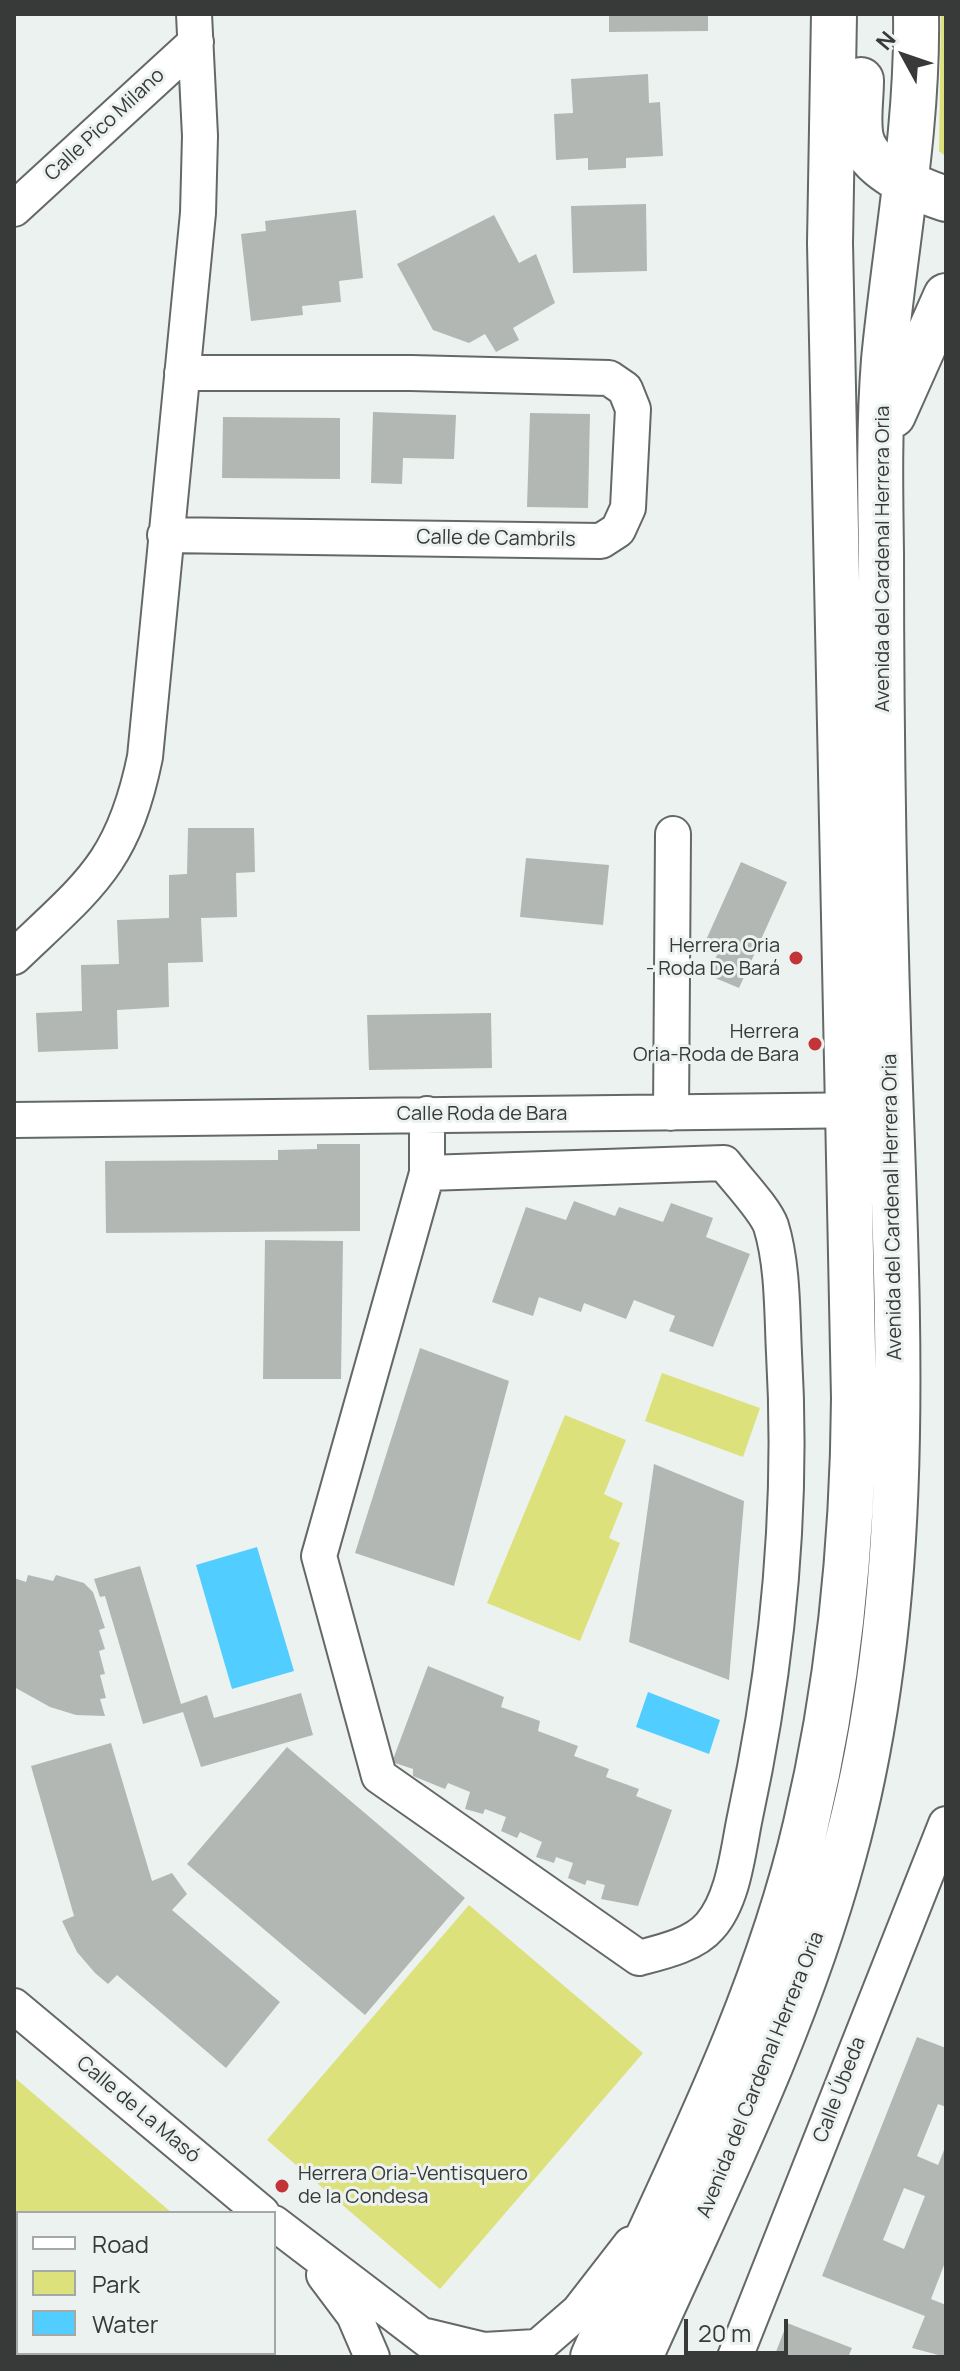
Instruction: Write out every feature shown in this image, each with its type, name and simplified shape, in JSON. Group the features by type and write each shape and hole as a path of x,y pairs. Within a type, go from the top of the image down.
{"main road":[{"name":"Avenida del Cardenal Herrera Oria","path":"593,2357 732,2046 774,1929 806,1826 840,1624 853,1475 830,243 834,14"},
{"path":"862,14 862,142 867,153 880,165 946,199"},
{"name":"Avenida del Cardenal Herrera Oria","path":"640,2357 807,1969 845,1853 889,1592 898,1464 880,460 884,362 914,118 916,14"},
{"path":"880,460 904,386 946,296"}],"street":[{"name":"Calle Pico Milano","path":"14,209 195,28"},
{"path":"14,957 102,872 125,832 145,757 198,213 195,28"},
{"name":"Calle de Cambrils","path":"165,535 601,541 618,530 628,508 633,409 625,389 609,378 411,373 182,373"},
{"path":"671,1113 673,834"},
{"name":"Calle Roda de Bara","path":"14,1120 891,1110"},
{"path":"427,1114 427,1173 319,1556 379,1776 639,1958 673,1949 710,1927 726,1897 761,1744 778,1621 787,1501 786,1391 782,1306 771,1224 724,1163 427,1173"},
{"name":"Calle Úbeda","path":"735,2357 946,1824"},
{"name":"Calle de La Masó","path":"14,2006 260,2211"},
{"name":"Avenida del Cardenal Herrera Oria","path":"531,2352 579,2311 621,2258 679,2165"},
{"name":"Calle de La Masó","path":"276,2224 438,2346 531,2352"},
{"name":"Calle de La Masó","path":"276,2225 332,2283 354,2315 372,2357"}],"green space":[{"path":"941,14 946,14 946,157 939,151"},
{"path":"662,1373 760,1408 743,1457 645,1421"},
{"path":"565,1415 626,1440 604,1494 623,1503 609,1538 620,1543 580,1641 487,1603"},
{"path":"469,1905 643,2053 440,2289 267,2140"},
{"path":"14,2077 170,2211 16,2211 16,2355 70,2355 14,2357"}],"water":[{"path":"257,1547 294,1671 232,1689 196,1565"},
{"path":"648,1692 720,1720 709,1754 636,1727"}],"building":[{"path":"609,14 708,14 708,31 609,32"},
{"path":"648,74 649,103 660,102 663,156 626,158 626,168 588,170 588,158 556,160 554,114 573,113 571,79"},
{"path":"646,204 647,271 573,273 571,206"},
{"path":"356,210 363,278 339,281 341,302 302,306 303,315 251,321 241,234 266,231 265,221"},
{"path":"494,215 519,263 536,254 555,303 513,328 519,340 496,352 485,334 469,343 433,330 397,264"},
{"path":"373,412 456,415 454,459 403,458 402,484 371,483"},
{"path":"530,413 590,414 588,508 527,507"},
{"path":"223,417 340,418 340,479 222,478"},
{"path":"188,828 254,828 255,872 236,873 237,917 201,918 203,962 168,963 169,1007 117,1010 118,1049 38,1052 36,1013 82,1011 81,965 119,964 117,920 169,918 169,875 187,874"},
{"path":"526,858 609,865 603,925 520,917"},
{"path":"741,862 787,882 739,988 708,975 717,955 702,949"},
{"path":"491,1013 492,1068 369,1070 367,1015"},
{"path":"317,1144 360,1144 360,1231 106,1233 105,1161 278,1160 278,1150 317,1149"},
{"path":"574,1201 615,1216 619,1207 663,1222 671,1203 713,1218 706,1237 750,1254 713,1347 669,1331 675,1316 634,1300 626,1319 584,1303 581,1312 539,1297 533,1316 492,1302 526,1207 566,1220"},
{"path":"265,1240 343,1241 341,1379 263,1379"},
{"path":"420,1348 509,1381 454,1586 355,1553"},
{"path":"654,1464 744,1501 729,1680 629,1642"},
{"path":"140,1566 181,1704 207,1695 214,1718 301,1693 313,1735 201,1767 183,1712 143,1724 105,1596 100,1597 94,1579"},
{"path":"28,1575 53,1581 56,1575 84,1583 93,1592 105,1628 99,1630 105,1649 99,1651 105,1674 100,1675 106,1698 100,1699 105,1716 76,1715 50,1707 14,1687 14,1578 26,1582"},
{"path":"428,1666 504,1697 501,1707 540,1721 538,1731 578,1746 574,1756 609,1769 606,1777 639,1789 636,1796 672,1810 638,1906 601,1899 605,1885 587,1880 585,1885 568,1878 573,1863 556,1857 554,1863 536,1857 542,1842 520,1832 517,1838 501,1831 506,1817 485,1809 483,1814 465,1809 470,1792 448,1783 445,1789 413,1776 413,1769 392,1762"},
{"path":"111,1743 152,1881 172,1873 187,1894 172,1910 280,2002 226,2068 117,1975 108,1984 95,1973 77,1952 62,1921 74,1916 31,1766"},
{"path":"287,1747 465,1898 365,2015 187,1864"},
{"path":"917,2037 946,2048 946,2107 938,2104 917,2156 938,2165 946,2145 946,2260 931,2299 946,2305 946,2357 912,2348 925,2316 822,2276","holes":["904,2188 925,2196 904,2249 883,2240"]},
{"path":"14,2253 16,2300 14,2302"},
{"path":"14,2307 16,2355 127,2355 127,2357 14,2357"},
{"path":"787,2323 852,2348 848,2357 774,2357"}],"place":[{"name":"Herrera Oria - Roda De Bará","path":"796,958"},
{"name":"Herrera Oria-Roda de Bara","path":"815,1044"},
{"name":"Herrera Oria-Ventisquero de la Condesa","path":"282,2186"}]}
